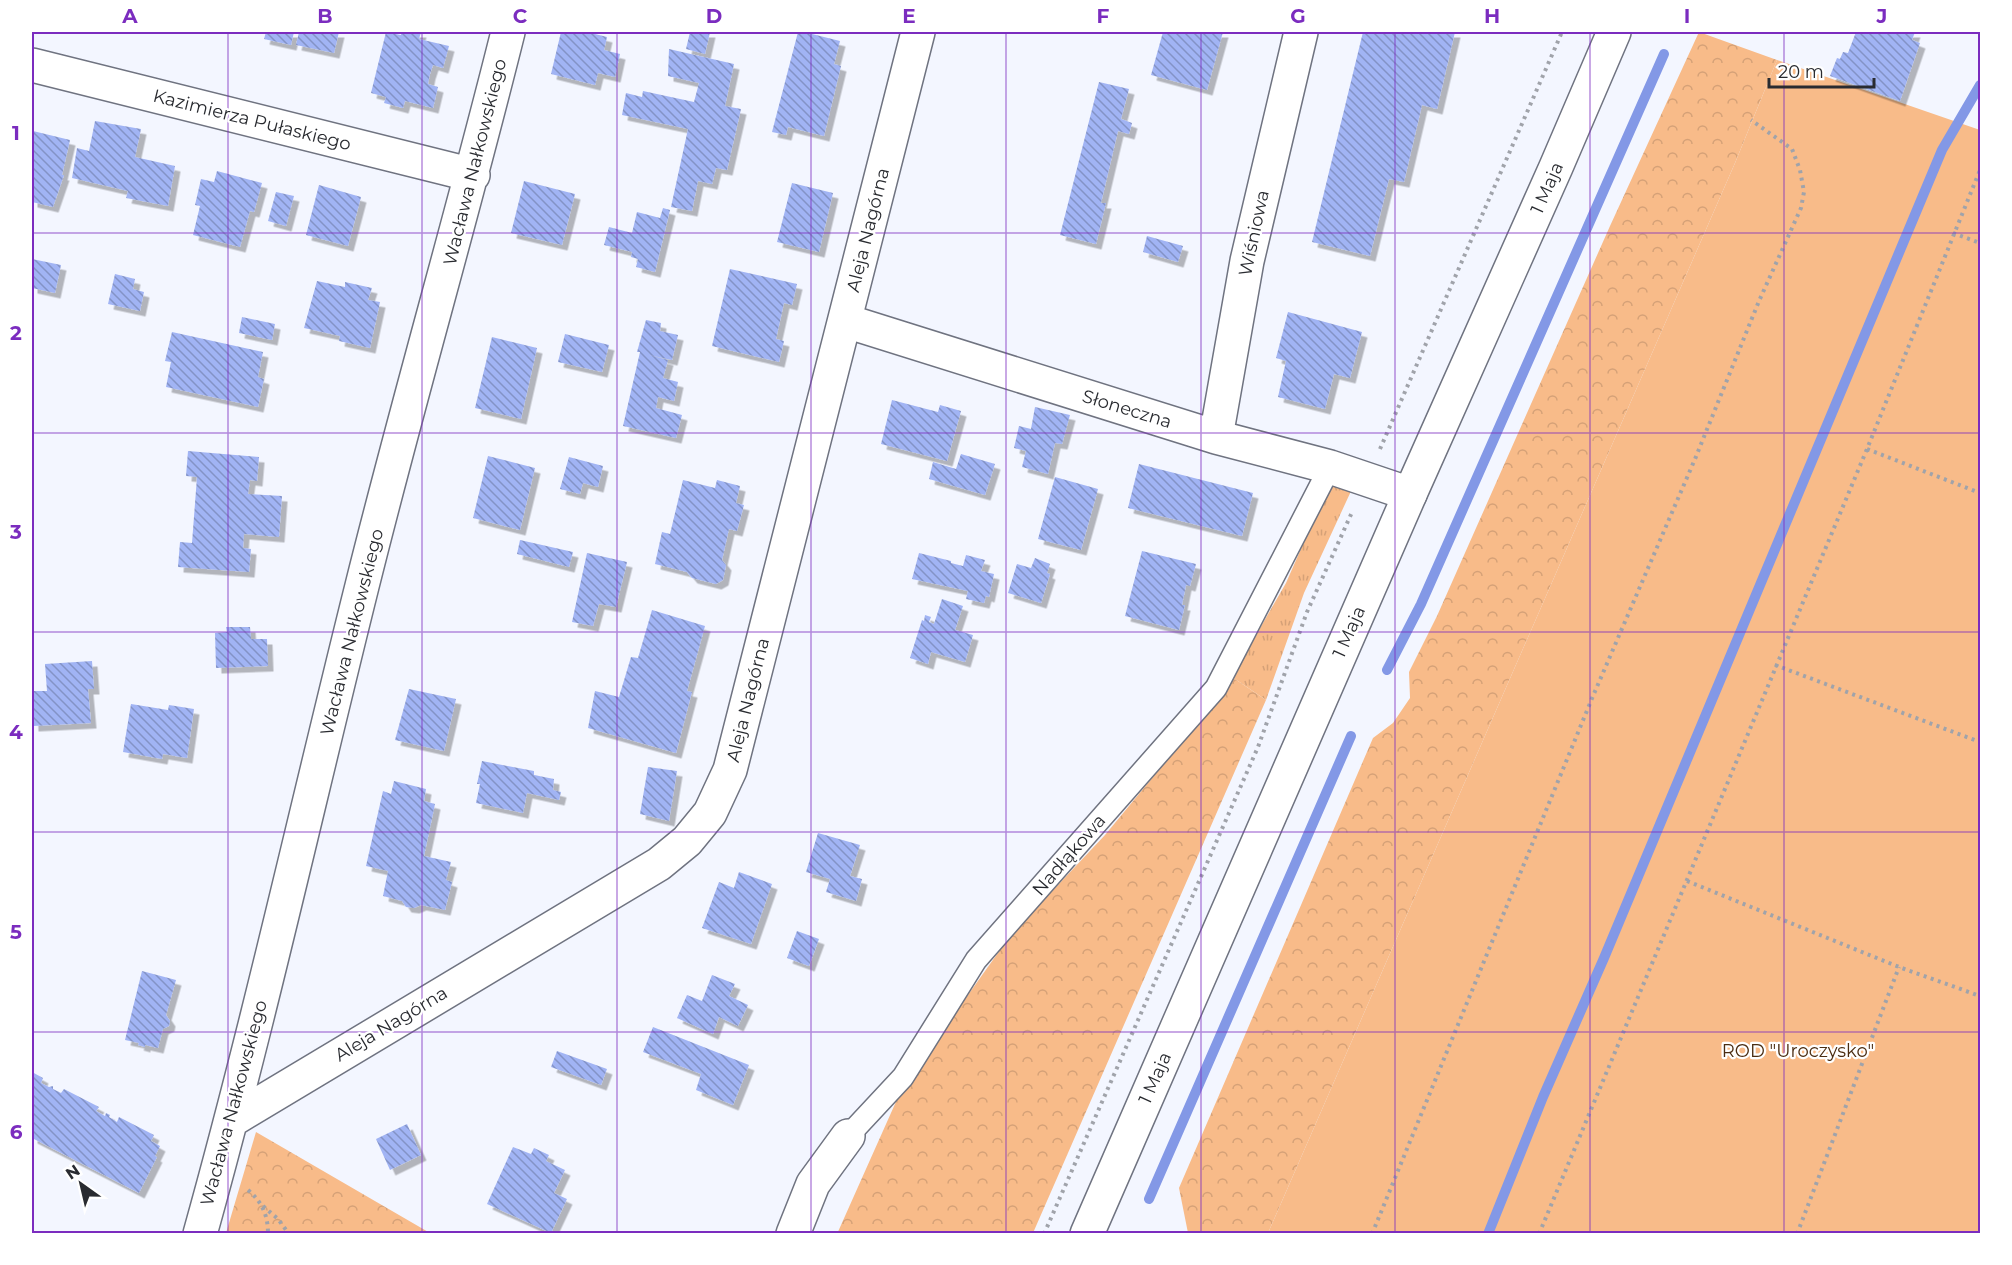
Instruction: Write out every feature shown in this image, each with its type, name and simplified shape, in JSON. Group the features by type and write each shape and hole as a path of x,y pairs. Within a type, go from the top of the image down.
{"street":[{"name":"Wacława Nałkowskiego","path":"200,1233 232,1120 362,585 473,175 508,32"},
{"name":"Aleja Nagórna","path":"232,1120 659,864 687,842 710,813 730,770 918,32"},
{"name":"Wiśniowa","path":"1216,437 1247,261 1301,32"},
{"name":"1 Maja","path":"1087,1233 1614,32"},
{"name":"Kazimierza Pułaskiego","path":"32,65 473,175"},
{"name":"Słoneczna","path":"846,321 1216,437 1330,467 1410,494"},
{"name":"Nadłąkowa","path":"793,1233 813,1184 848,1136"}],"lane":[{"name":"Nadłąkowa","path":"848,1136 903,1077 976,960 1216,688 1330,467"}],"path":[{"path":"1044,1233 1258,747 1307,612 1562,32"},
{"path":"1372,1233 1593,696 1801,208 1804,192 1800,170 1792,149 1751,120"},
{"path":"1539,1233 1867,449 1980,170"},
{"path":"1953,233 1980,243"},
{"path":"1867,449 1980,493"},
{"path":"1775,665 1980,742"},
{"path":"1687,881 1899,967 1980,996"},
{"path":"1797,1233 1899,967"},
{"path":"216,1177 250,1191 289,1233"},
{"path":"262,1205 268,1223 268,1233"}],"green space":[{"path":"1699,32 1777,60 1735,163 1268,1233 1188,1233 1179,1188 1373,738 1393,723 1410,698 1409,672 1437,616"},
{"name":"ROD \"Uroczysko\"","path":"1777,60 1980,130 1980,1233 1268,1233 1735,163"},
{"path":"1337,480 1352,489 1304,593 1266,700 1232,677 1286,583 1329,485"},
{"path":"1232,677 1266,700 1033,1233 837,1234 903,1086 1010,936 1105,835 1224,691"},
{"path":"256,1132 430,1233 226,1233"}],"building":[{"path":"266,32 294,32 291,45 264,39"},
{"path":"299,32 339,32 334,53 296,45"},
{"path":"386,32 401,35 401,32 421,32 419,39 449,46 443,68 433,65 430,74 428,84 438,87 433,108 405,101 403,108 384,103 386,97 371,93"},
{"path":"561,32 587,32 607,37 604,50 620,54 615,77 598,73 595,85 551,74"},
{"path":"690,32 710,32 705,54 686,49"},
{"path":"798,32 812,32 812,34 840,41 834,64 841,66 824,136 788,127 786,135 772,132"},
{"path":"1163,32 1223,32 1207,90 1151,75"},
{"path":"1363,32 1455,32 1437,109 1422,105 1404,182 1389,179 1370,256 1312,242"},
{"path":"1856,32 1915,32 1912,40 1920,43 1900,101 1830,76 1837,58 1840,59 1843,52 1848,53"},
{"path":"669,49 734,64 725,106 741,109 727,170 716,168 712,184 698,181 692,211 671,207 688,129 622,115 626,93 642,97 643,91 694,102 699,83 668,76"},
{"path":"1099,82 1129,89 1121,119 1132,123 1129,134 1118,131 1101,203 1106,203 1096,244 1060,235"},
{"path":"95,121 141,129 135,157 175,166 168,206 126,198 128,191 72,178 77,148 89,151"},
{"path":"33,131 70,140 62,175 64,175 53,207 32,202"},
{"path":"217,171 262,183 254,212 250,211 240,247 193,235 200,206 195,205 201,179 214,182"},
{"path":"524,181 575,194 562,245 511,233"},
{"path":"792,183 833,193 819,252 777,242"},
{"path":"319,185 361,197 348,246 306,235"},
{"path":"276,192 294,196 286,226 268,221"},
{"path":"663,208 670,210 655,272 636,267 638,259 631,257 632,252 604,245 609,227 632,233 637,212 660,218"},
{"path":"1147,236 1183,246 1178,262 1143,252"},
{"path":"32,259 61,265 55,293 32,288"},
{"path":"730,269 797,284 792,305 784,303 776,339 784,341 779,362 712,346"},
{"path":"115,274 135,279 133,289 144,292 140,311 108,304"},
{"path":"317,281 345,287 345,282 372,288 368,300 380,302 370,348 339,341 340,336 304,328"},
{"path":"1288,312 1362,332 1350,378 1334,374 1325,409 1278,397 1286,361 1276,358"},
{"path":"242,317 275,324 272,340 239,333"},
{"path":"646,320 661,323 660,331 678,335 672,360 649,355 668,360 663,378 678,382 674,401 658,397 656,408 682,415 676,438 623,426 640,352 637,352"},
{"path":"172,332 263,352 258,377 264,379 258,407 166,387 171,362 165,361"},
{"path":"565,334 609,345 602,372 558,362"},
{"path":"492,337 537,348 521,419 475,408"},
{"path":"892,400 938,412 940,405 961,411 947,461 881,444"},
{"path":"1035,407 1070,415 1062,444 1055,443 1048,474 1022,467 1026,451 1014,448 1019,426 1031,429"},
{"path":"188,451 259,457 257,481 250,480 248,494 282,496 279,537 244,534 243,548 251,549 249,572 178,567 180,542 192,543 197,477 186,476"},
{"path":"961,454 995,464 985,495 929,479 933,462 956,469"},
{"path":"488,456 535,468 520,530 473,518"},
{"path":"569,457 603,466 598,487 583,483 580,494 560,489"},
{"path":"1139,464 1253,493 1242,536 1128,508"},
{"path":"1055,477 1098,489 1081,550 1038,539"},
{"path":"683,480 715,488 717,480 740,486 736,503 744,505 737,531 729,529 722,560 726,565 723,580 716,584 692,578 687,572 655,564 662,532 670,534"},
{"path":"520,540 573,552 569,567 517,554"},
{"path":"1142,551 1196,564 1190,586 1186,585 1182,605 1185,605 1179,630 1125,616"},
{"path":"587,553 627,562 616,607 599,604 593,626 572,622"},
{"path":"919,553 963,566 966,555 985,560 981,571 994,574 989,597 986,596 984,603 966,599 968,591 912,579"},
{"path":"1035,558 1050,564 1047,573 1050,574 1041,603 1008,593 1017,564 1031,568"},
{"path":"942,599 963,606 955,630 973,635 965,662 931,652 928,664 910,658 922,620 924,621 925,615 931,617 929,622 934,624"},
{"path":"652,610 705,626 687,691 692,692 676,753 588,728 595,691 619,697 631,657 638,658"},
{"path":"226,627 250,627 251,639 267,639 268,666 216,668 215,633 227,632"},
{"path":"92,661 94,689 88,689 91,723 33,726 32,691 47,691 45,664"},
{"path":"409,689 456,699 444,751 395,740"},
{"path":"131,704 168,710 169,705 194,709 187,758 163,754 162,759 123,752"},
{"path":"482,761 534,771 534,775 554,779 553,790 561,792 559,800 527,793 523,813 476,803"},
{"path":"648,767 677,771 669,821 640,814"},
{"path":"394,781 426,789 424,801 435,804 424,856 451,862 446,880 452,882 445,910 421,905 414,908 406,907 402,901 383,896 388,871 366,866 383,791 391,794"},
{"path":"818,833 860,845 850,876 862,879 856,901 826,892 830,879 806,872"},
{"path":"739,872 772,884 751,944 702,928 719,882 734,888"},
{"path":"797,931 819,939 809,966 787,958"},
{"path":"142,971 176,980 166,1015 170,1021 169,1026 163,1029 158,1048 145,1045 145,1047 125,1040"},
{"path":"712,975 735,984 729,996 748,1005 738,1026 719,1017 713,1034 677,1018 687,995 702,1001"},
{"path":"653,1027 749,1065 733,1105 696,1090 701,1074 643,1052"},
{"path":"557,1051 607,1069 601,1085 551,1067"},
{"path":"32,1072 43,1078 41,1083 49,1087 53,1086 53,1089 61,1093 64,1089 99,1107 96,1111 105,1116 106,1113 117,1122 119,1117 154,1135 151,1141 160,1146 139,1193 32,1138"},
{"path":"407,1124 421,1155 390,1170 376,1139"},
{"path":"513,1147 531,1154 534,1148 549,1155 546,1161 565,1170 554,1193 567,1199 551,1233 487,1204"}],"waterway":[{"path":"1387,670 1421,604 1664,54"},
{"path":"1488,1234 1543,1097 1604,958 1942,150 1980,85"},
{"path":"1149,1199 1351,736"}]}
